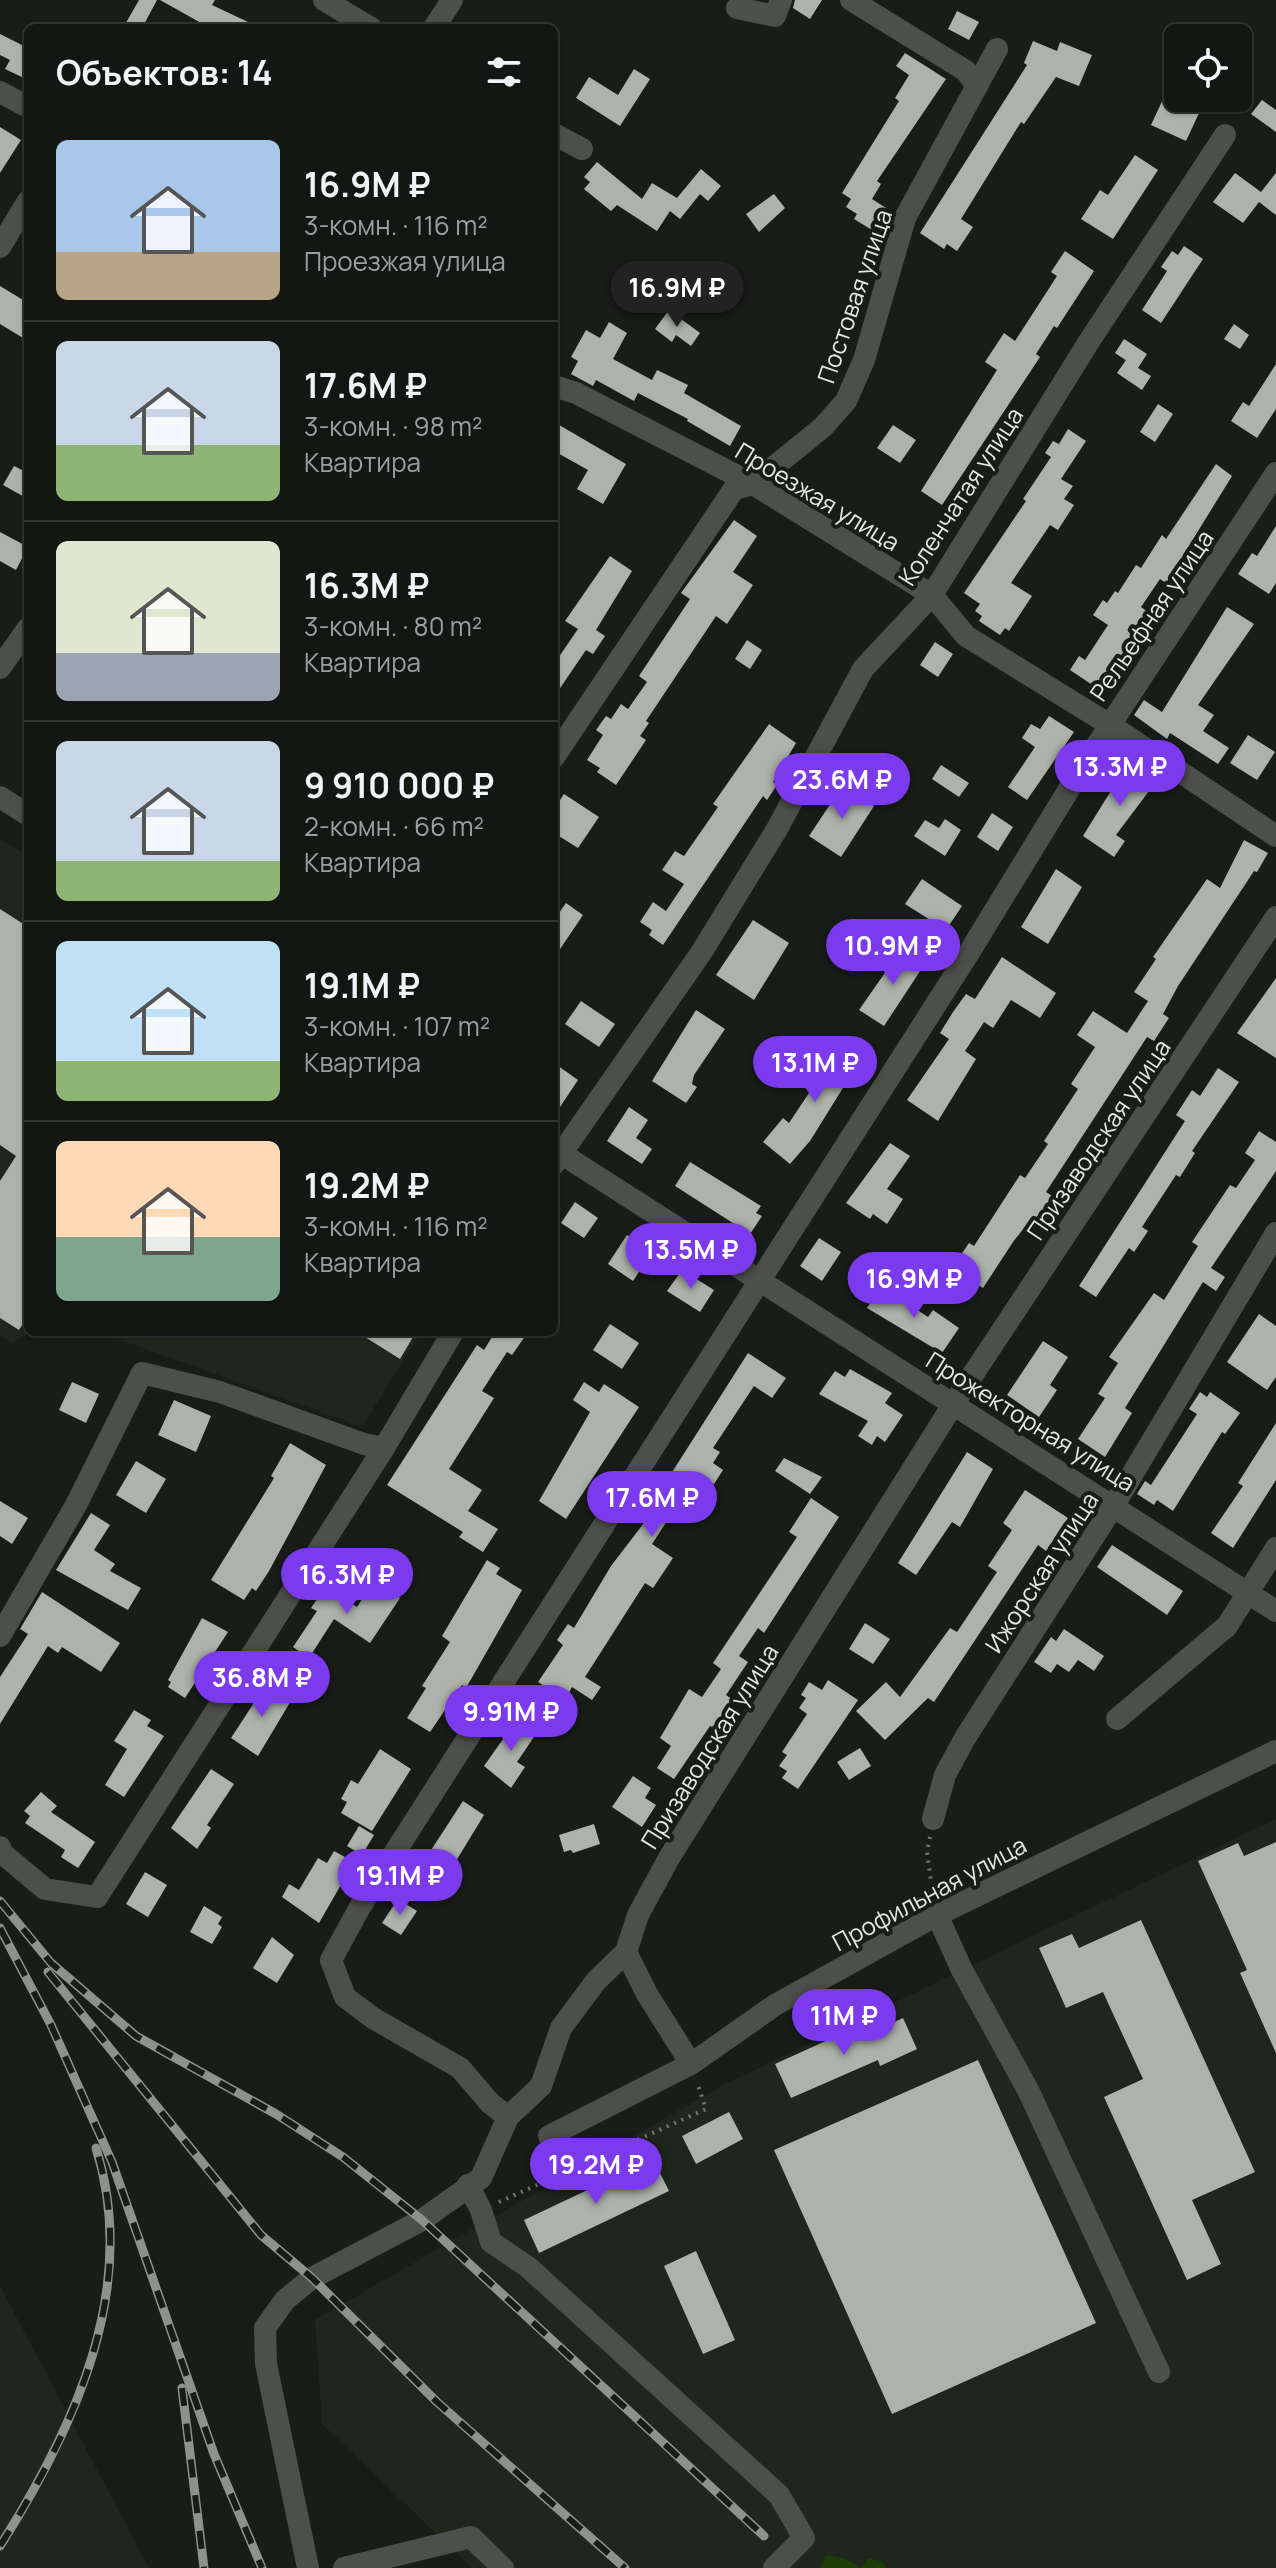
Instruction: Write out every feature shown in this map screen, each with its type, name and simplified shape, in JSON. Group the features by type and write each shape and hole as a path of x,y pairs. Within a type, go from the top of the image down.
{"street":[{"path":"324,0 364,24"},
{"path":"437,24 452,0"},
{"path":"737,8 775,16 781,0"},
{"path":"851,0 966,71 977,86"},
{"name":"Постовая улица","path":"558,751 734,489 753,484 823,427 846,401 864,360 905,218 997,49"},
{"path":"0,92 24,105"},
{"name":"Коленчатая улица","path":"558,1152 701,953 777,829 863,669 932,595 950,560 1088,343 1225,135"},
{"path":"558,136 582,149"},
{"path":"0,247 24,208"},
{"name":"Проезжая улица","path":"558,387 576,393 753,484 932,595 966,636 1110,725 1276,836"},
{"name":"Рельефная улица","path":"508,2117 490,2103 460,2068 373,2018 345,1997 331,1960 360,1907 970,951 1110,725 1276,473"},
{"path":"0,668 24,634"},
{"path":"0,797 24,812"},
{"name":"Призаводская улица","path":"308,2568 266,2364 265,2328 285,2300 312,2278 422,2220 481,2178 508,2117 541,2086 561,2028 596,1981 626,1952 638,1915 669,1858 954,1403 1276,917"},
{"name":"Прожекторная улица","path":"558,1156 759,1279 1276,1611"},
{"name":"Ижорская улица","path":"933,1819 945,1775 965,1738 1114,1505 1276,1233"},
{"path":"0,1847 3,1854 45,1889 97,1897 384,1448 451,1336"},
{"path":"0,1636 76,1505 142,1373 220,1392 364,1444 384,1448"},
{"path":"1117,1719 1227,1626 1276,1548"},
{"name":"Профильная улица","path":"549,2136 691,2064 775,2005 937,1915 1276,1751"},
{"path":"937,1915 962,1970 1028,2090 1159,2372"},
{"path":"626,1952 647,1994 691,2064"},
{"path":"468,2185 481,2210 491,2242 528,2267 779,2495 804,2538 774,2568"},
{"path":"344,2568 471,2537 503,2568"}],"path":[{"path":"933,1819 927,1852 937,1915"},
{"path":"481,2210 706,2109 691,2064"}],"shaded area":[{"path":"0,839 24,854 24,1336 11,1343 0,1336"},
{"path":"109,1336 419,1336 362,1427"},
{"path":"1276,1819 1276,2568 472,2568 322,2424 315,2320 721,2086"},
{"path":"0,2286 149,2568 0,2568"}],"green space":[{"path":"826,2555 843,2558 861,2568 821,2568"},
{"path":"868,2558 883,2562 885,2568 861,2568"}],"building":[{"path":"139,0 157,0 144,24 125,24"},
{"path":"160,0 215,0 212,5 252,24 203,24"},
{"path":"795,0 822,0 810,19 793,8"},
{"path":"957,11 979,22 969,40 948,29"},
{"path":"0,34 24,46 24,78 5,69 10,60 0,55"},
{"path":"1033,41 1057,51 1060,42 1092,55 1079,86 1056,77 1024,124 1021,122 961,219 973,227 957,251 947,244 944,249 920,233 1027,65 1024,63"},
{"path":"905,53 946,79 877,181 881,184 872,199 886,208 872,230 854,219 857,214 846,207 851,199 842,193 899,101 895,98 909,75 896,66"},
{"path":"634,69 650,79 620,126 576,98 589,77 618,95"},
{"path":"1164,97 1164,112 1200,112 1186,141 1151,125"},
{"path":"1262,100 1276,110 1276,132 1251,114"},
{"path":"0,127 21,140 0,173"},
{"path":"1135,155 1158,170 1113,239 1081,219 1100,190 1108,195"},
{"path":"597,162 642,199 652,183 677,198 701,169 721,186 708,201 700,194 680,219 670,211 657,231 617,205 611,211 584,189 590,182 584,177"},
{"path":"1235,173 1261,192 1276,173 1276,215 1259,202 1243,223 1213,202"},
{"path":"774,194 785,208 759,232 746,214"},
{"path":"1184,246 1203,259 1161,323 1142,310 1167,271 1161,267 1172,251 1178,255"},
{"path":"1065,251 1094,271 1057,328 1054,326 1036,354 1040,357 942,505 921,491 997,370 985,362 1004,333 1015,341 1057,276 1051,272"},
{"path":"0,286 24,301 24,339 0,324"},
{"path":"669,310 700,333 691,346 676,335 672,342 655,329"},
{"path":"609,322 627,333 613,359 652,380 657,370 688,385 684,393 741,426 730,446 688,419 638,393 634,401 596,380 593,386 571,374 578,361 571,357 586,330 600,338"},
{"path":"1234,324 1249,335 1240,349 1224,339"},
{"path":"1124,339 1147,354 1138,368 1151,376 1142,390 1117,373 1126,360 1115,353"},
{"path":"1276,364 1276,409 1257,438 1231,421 1243,402 1249,406"},
{"path":"1158,404 1173,414 1155,442 1140,432"},
{"path":"558,424 626,464 603,504 577,489 588,470 558,453"},
{"path":"893,425 916,440 900,463 877,448"},
{"path":"1068,429 1086,441 1061,479 1073,486 1064,499 1074,505 1058,530 1050,525 1011,583 1032,596 1009,631 1005,628 1000,635 979,621 982,616 975,611 980,604 964,593 1026,501 1023,499 1051,457 1045,453 1053,441 1059,444"},
{"path":"1216,464 1232,476 1166,583 1160,579 1141,607 1149,613 1100,690 1070,670 1079,656 1085,660 1108,625 1093,615 1103,600 1107,603 1115,591 1118,593 1136,565 1141,568 1162,535 1166,539"},
{"path":"14,466 24,471 24,497 3,485"},
{"path":"734,520 757,536 733,572 753,585 727,624 716,616 646,721 649,723 640,736 646,740 616,785 597,772 600,768 587,760 603,735 596,730 606,716 611,719 621,704 628,709 647,682 639,676 690,599 681,593"},
{"path":"1276,526 1276,583 1269,594 1238,574 1252,553 1257,556"},
{"path":"0,532 24,545 24,555 16,570 0,561"},
{"path":"610,556 632,571 596,630 605,636 593,654 586,650 558,691 558,658 578,629 565,621"},
{"path":"1227,607 1254,624 1198,705 1214,715 1203,731 1229,748 1218,764 1170,733 1167,739 1134,715 1144,700 1162,712"},
{"path":"747,640 762,650 750,669 735,659"},
{"path":"935,642 953,654 938,677 920,665"},
{"path":"1049,716 1074,732 1027,800 1008,787 1035,747 1022,738 1031,724 1040,729"},
{"path":"769,724 796,743 773,782 777,785 767,800 763,796 663,945 649,935 652,930 640,922 653,902 666,911 684,884 662,870 675,851 684,856 718,807 713,804"},
{"path":"1248,735 1275,752 1257,780 1230,763"},
{"path":"1130,760 1158,779 1116,835 1125,841 1114,857 1083,836"},
{"path":"941,765 969,783 959,797 932,779"},
{"path":"843,785 874,806 841,857 809,836"},
{"path":"564,794 599,817 578,848 558,836 558,803"},
{"path":"992,813 1013,827 998,851 977,837"},
{"path":"945,819 961,830 945,856 914,836 925,820 939,828"},
{"path":"1244,840 1268,853 1257,872 1254,871 1178,986 1163,1014 1169,1018 1154,1041 1147,1037 1046,1192 1052,1196 1035,1222 1031,1219 983,1288 952,1268 969,1243 974,1246 1020,1175 1025,1178 1048,1144 1044,1141 1078,1089 1071,1084 1095,1047 1077,1035 1093,1011 1127,1033 1148,1001 1134,992 1156,959 1153,957 1207,879 1220,888"},
{"path":"1056,869 1082,887 1048,944 1021,927"},
{"path":"922,879 962,906 946,930 905,904"},
{"path":"566,903 583,915 558,952 558,914"},
{"path":"0,909 24,924 24,1322 19,1330 0,1318 0,1181 16,1156 0,1145"},
{"path":"753,920 789,943 754,1000 716,975"},
{"path":"903,947 926,962 884,1026 859,1010"},
{"path":"1002,957 1056,993 1040,1018 1011,1000 993,1028 984,1022 965,1051 976,1059 938,1121 907,1100 949,1039 940,1033 953,1012 966,994 975,999"},
{"path":"1276,978 1276,1058 1237,1033"},
{"path":"581,1001 615,1024 599,1047 565,1024"},
{"path":"696,1010 725,1029 694,1075 692,1084 697,1087 686,1103 652,1081"},
{"path":"840,1038 864,1054 810,1141 790,1164 763,1142 783,1118 789,1123 829,1063 825,1061"},
{"path":"558,1066 578,1080 558,1110"},
{"path":"1218,1068 1239,1082 1192,1151 1195,1153 1180,1177 1176,1175 1142,1227 1148,1231 1134,1252 1129,1248 1096,1297 1079,1286 1185,1121 1176,1115 1192,1090 1200,1096"},
{"path":"629,1107 648,1120 636,1138 652,1149 642,1164 607,1141"},
{"path":"1259,1131 1276,1142 1276,1171 1211,1268 1225,1277 1216,1291 1203,1282 1125,1408 1132,1413 1105,1457 1078,1439 1105,1398 1098,1394 1118,1363 1109,1357 1154,1293 1164,1300 1198,1246 1192,1242 1230,1185 1236,1188 1255,1160 1245,1153"},
{"path":"890,1143 910,1156 887,1189 903,1199 887,1224 873,1214 870,1219 846,1203"},
{"path":"690,1162 761,1206 756,1213 762,1216 750,1234 675,1186"},
{"path":"575,1202 598,1218 584,1238 561,1223"},
{"path":"627,1235 653,1251 633,1281 608,1264"},
{"path":"819,1238 841,1252 822,1281 800,1266"},
{"path":"682,1270 714,1290 700,1312 667,1291"},
{"path":"881,1286 928,1317 933,1310 959,1328 942,1353 867,1308"},
{"path":"1259,1314 1276,1326 1276,1377 1267,1390 1227,1362"},
{"path":"610,1324 639,1343 622,1369 593,1350"},
{"path":"363,1336 414,1336 400,1359"},
{"path":"493,1336 525,1336 512,1355 507,1352 482,1391 494,1398 449,1469 482,1490 468,1511 498,1529 483,1552 459,1537 463,1532 387,1485 477,1345 484,1350"},
{"path":"1043,1341 1068,1357 1050,1385 1057,1390 1039,1417 1007,1395"},
{"path":"748,1353 786,1378 772,1398 754,1386 713,1448 720,1452 713,1463 723,1470 714,1484 709,1481 687,1515 684,1512 676,1523 669,1518 652,1544 673,1558 653,1588 645,1583 585,1677 601,1687 592,1700 572,1687 565,1700 538,1682 563,1645 557,1640 568,1624 574,1628 611,1566 660,1502 655,1499"},
{"path":"850,1369 892,1393 885,1403 903,1415 885,1442 877,1436 872,1445 858,1436 868,1421 819,1394 835,1371 845,1377"},
{"path":"72,1382 99,1394 86,1423 59,1410"},
{"path":"584,1382 599,1392 604,1384 639,1407 566,1519 539,1501 590,1412 573,1400"},
{"path":"1200,1392 1207,1397 1210,1392 1240,1413 1225,1434 1222,1432 1173,1511 1157,1500 1154,1505 1137,1494 1145,1481 1151,1485 1197,1414 1189,1409"},
{"path":"174,1400 211,1416 196,1452 158,1435"},
{"path":"1276,1423 1276,1480 1233,1548 1211,1533 1243,1486 1238,1483"},
{"path":"290,1443 326,1465 269,1571 256,1591 252,1588 244,1600 211,1580 274,1478 271,1476"},
{"path":"967,1452 993,1469 960,1527 952,1522 916,1575 898,1563"},
{"path":"784,1458 822,1477 810,1494 775,1471"},
{"path":"136,1461 166,1479 146,1513 116,1495"},
{"path":"1025,1490 1068,1518 1046,1551 1038,1545 934,1702 928,1698 885,1740 856,1711 886,1682 900,1697 950,1628 957,1632 997,1572 988,1566 1012,1530 1003,1523"},
{"path":"811,1498 839,1517 764,1633 758,1628 739,1656 748,1662 726,1695 733,1700 714,1728 710,1726 674,1779 657,1768 671,1746 660,1738 689,1689 702,1697 721,1669 713,1663 797,1537 789,1532"},
{"path":"0,1501 28,1518 12,1544 0,1536"},
{"path":"91,1513 110,1525 94,1550 115,1564 110,1571 141,1588 128,1610 56,1570"},
{"path":"1112,1545 1183,1591 1167,1615 1097,1567"},
{"path":"487,1560 500,1568 496,1574 522,1590 466,1688 462,1685 430,1732 407,1718 426,1688 422,1686 450,1642 442,1636"},
{"path":"374,1581 400,1598 370,1643 334,1619 309,1658 293,1647 317,1611 311,1608 326,1586 357,1607"},
{"path":"42,1592 120,1643 101,1672 62,1647 58,1653 48,1646 0,1724 0,1677 28,1634 20,1629"},
{"path":"202,1618 228,1632 185,1698 168,1687 171,1682 168,1680"},
{"path":"865,1623 890,1639 873,1664 849,1649"},
{"path":"1064,1629 1104,1656 1094,1671 1078,1660 1069,1672 1057,1664 1051,1673 1034,1662 1051,1637 1056,1641"},
{"path":"828,1680 858,1700 798,1789 782,1778 787,1771 779,1766 787,1755 782,1752 807,1714 799,1708 806,1698 801,1695 809,1682 822,1690"},
{"path":"267,1683 292,1699 258,1756 231,1738"},
{"path":"134,1710 151,1720 147,1726 164,1736 124,1797 105,1785 127,1749 114,1741"},
{"path":"518,1718 538,1731 517,1762 525,1767 511,1788 484,1766"},
{"path":"860,1748 871,1766 849,1780 837,1762"},
{"path":"380,1749 411,1769 372,1831 341,1813 347,1802 341,1799 351,1780 358,1784"},
{"path":"211,1769 234,1784 207,1825 211,1828 197,1849 171,1828"},
{"path":"633,1776 651,1788 645,1798 656,1805 642,1827 612,1807"},
{"path":"41,1792 57,1806 51,1812 95,1842 78,1868 61,1857 65,1850 25,1823 30,1816 24,1811"},
{"path":"463,1801 484,1815 445,1879 422,1864"},
{"path":"594,1824 600,1844 573,1853 571,1850 564,1852 559,1835"},
{"path":"359,1826 374,1835 362,1855 347,1846"},
{"path":"1276,1842 1276,2053 1240,1973 1247,1970 1198,1861 1238,1843 1244,1856"},
{"path":"334,1851 354,1862 319,1923 282,1897 289,1884 299,1890 318,1858 327,1863"},
{"path":"145,1872 167,1885 148,1917 126,1904"},
{"path":"398,1899 417,1911 401,1935 382,1923"},
{"path":"204,1906 222,1917 218,1924 222,1927 212,1944 190,1932"},
{"path":"1141,1920 1255,2172 1192,2200 1221,2264 1187,2280 1104,2097 1143,2079 1103,1992 1066,2008 1039,1948 1072,1934 1079,1948"},
{"path":"272,1937 294,1955 277,1983 253,1968"},
{"path":"903,2018 917,2049 880,2066 878,2060 791,2098 775,2064 841,2034 846,2044"},
{"path":"978,2060 1096,2323 892,2414 774,2150"},
{"path":"729,2112 743,2139 696,2164 682,2136"},
{"path":"653,2159 669,2191 539,2253 524,2220"},
{"path":"696,2251 735,2340 703,2354 664,2266"}],"railway":[{"path":"0,1901 51,1963 136,2036 276,2114 343,2157 422,2220 764,2536"},
{"path":"0,1928 51,2025 112,2162 214,2454 262,2568"},
{"path":"48,1972 261,2235 312,2278 437,2402 625,2568"},
{"path":"0,2546 52,2454 92,2356 104,2305 110,2253 108,2201 96,2148"},
{"path":"182,2388 204,2568"}]}
